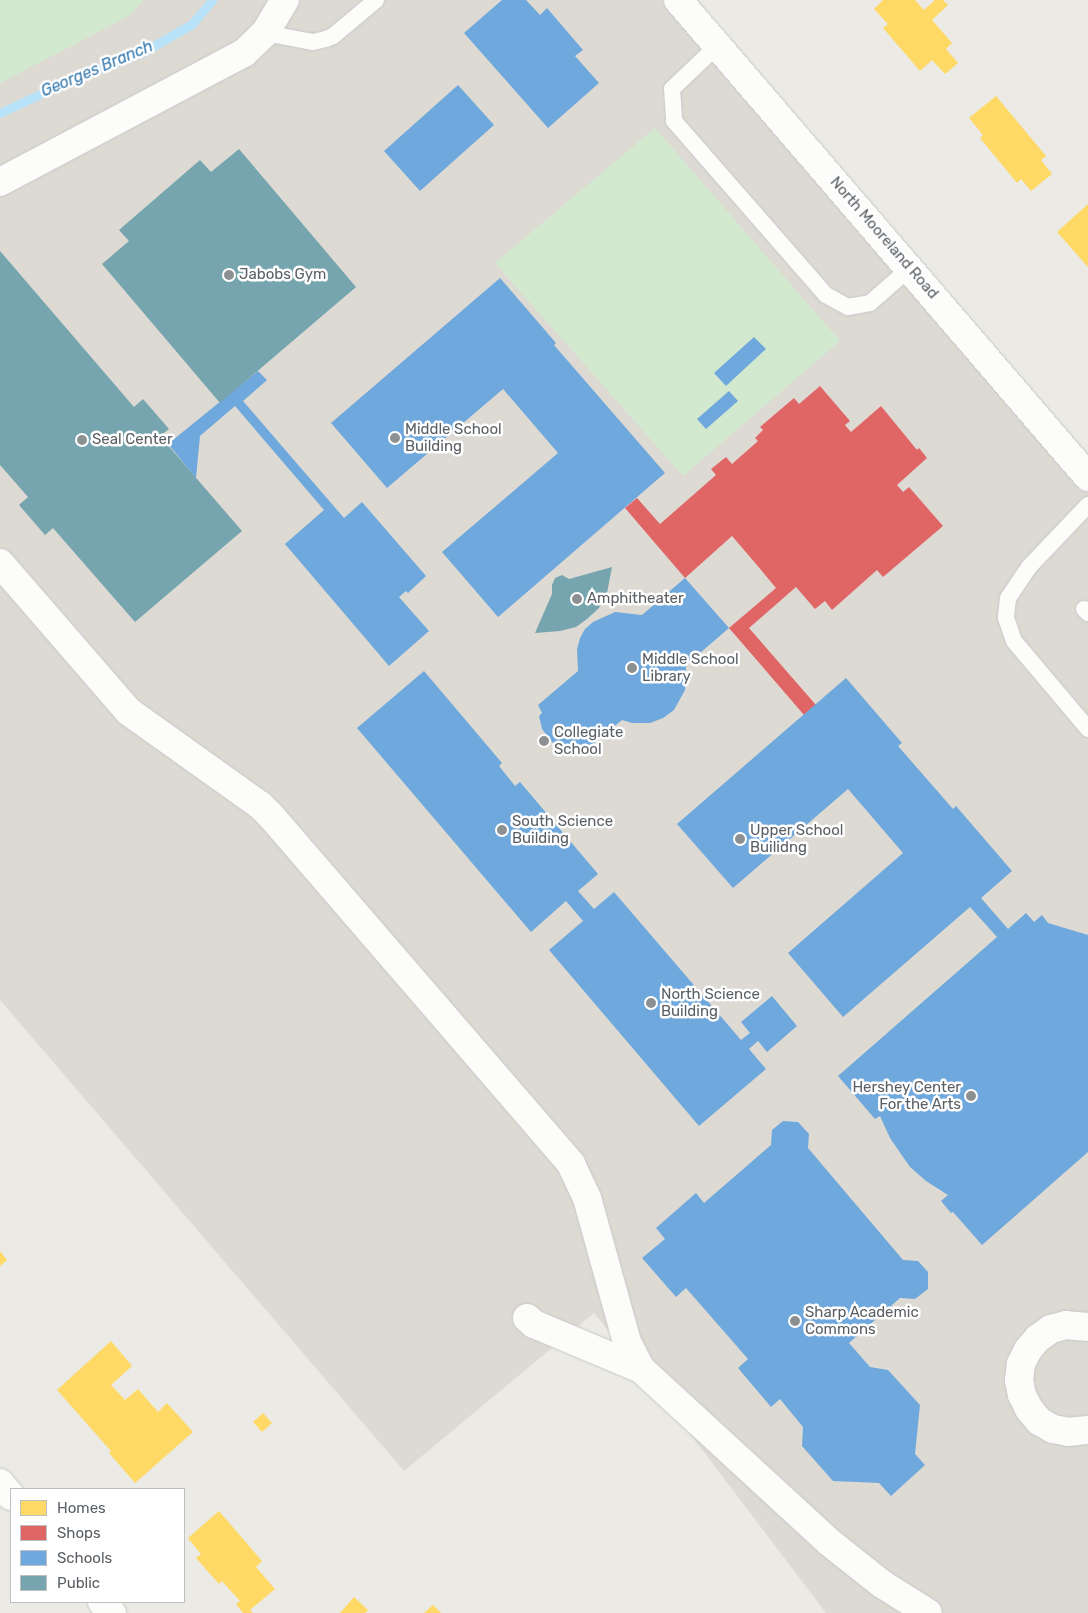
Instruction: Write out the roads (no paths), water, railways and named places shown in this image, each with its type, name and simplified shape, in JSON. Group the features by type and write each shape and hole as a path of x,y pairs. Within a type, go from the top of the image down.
{"street":[{"path":"0,182 210,73 244,53 265,32 285,0"},
{"name":"North Mooreland Road","path":"678,0 910,268 1004,382 1088,477"},
{"path":"0,563 128,711 260,805 271,816 571,1164 587,1198 627,1342 640,1369"},
{"path":"1088,1308 1077,1326 1051,1329 1038,1338 1028,1350 1021,1364 1019,1380 1022,1395 1034,1415 1053,1428 1068,1432 1088,1430"},
{"path":"527,1318 534,1324 640,1369 829,1542 882,1584 928,1613"},
{"path":"0,1483 10,1495"},
{"path":"103,1603 112,1613"}],"lane":[{"path":"265,32 313,42 326,39 333,36 376,0"},
{"path":"717,46 672,89 674,121 826,295 848,307 870,302 910,268"},
{"path":"1088,505 1029,568 1008,598 1006,618 1014,641 1088,728"}],"waterway":[{"name":"Georges Branch","path":"0,113 74,78 143,52 192,24 212,0"}],"place":[{"name":"Jabobs Gym","path":"229,275"},
{"name":"Middle School Building","path":"395,438"},
{"name":"Seal Center","path":"82,440"},
{"name":"Amphitheater","path":"577,599"},
{"name":"Middle School Library","path":"632,668"},
{"name":"Collegiate School","path":"544,741"},
{"name":"South Science Building","path":"502,830"},
{"name":"Upper School Builidng","path":"740,839"},
{"name":"North Science Building","path":"651,1003"},
{"name":"Hershey Center For the Arts","path":"971,1096"},
{"name":"Sharp Academic Commons","path":"795,1321"}]}
